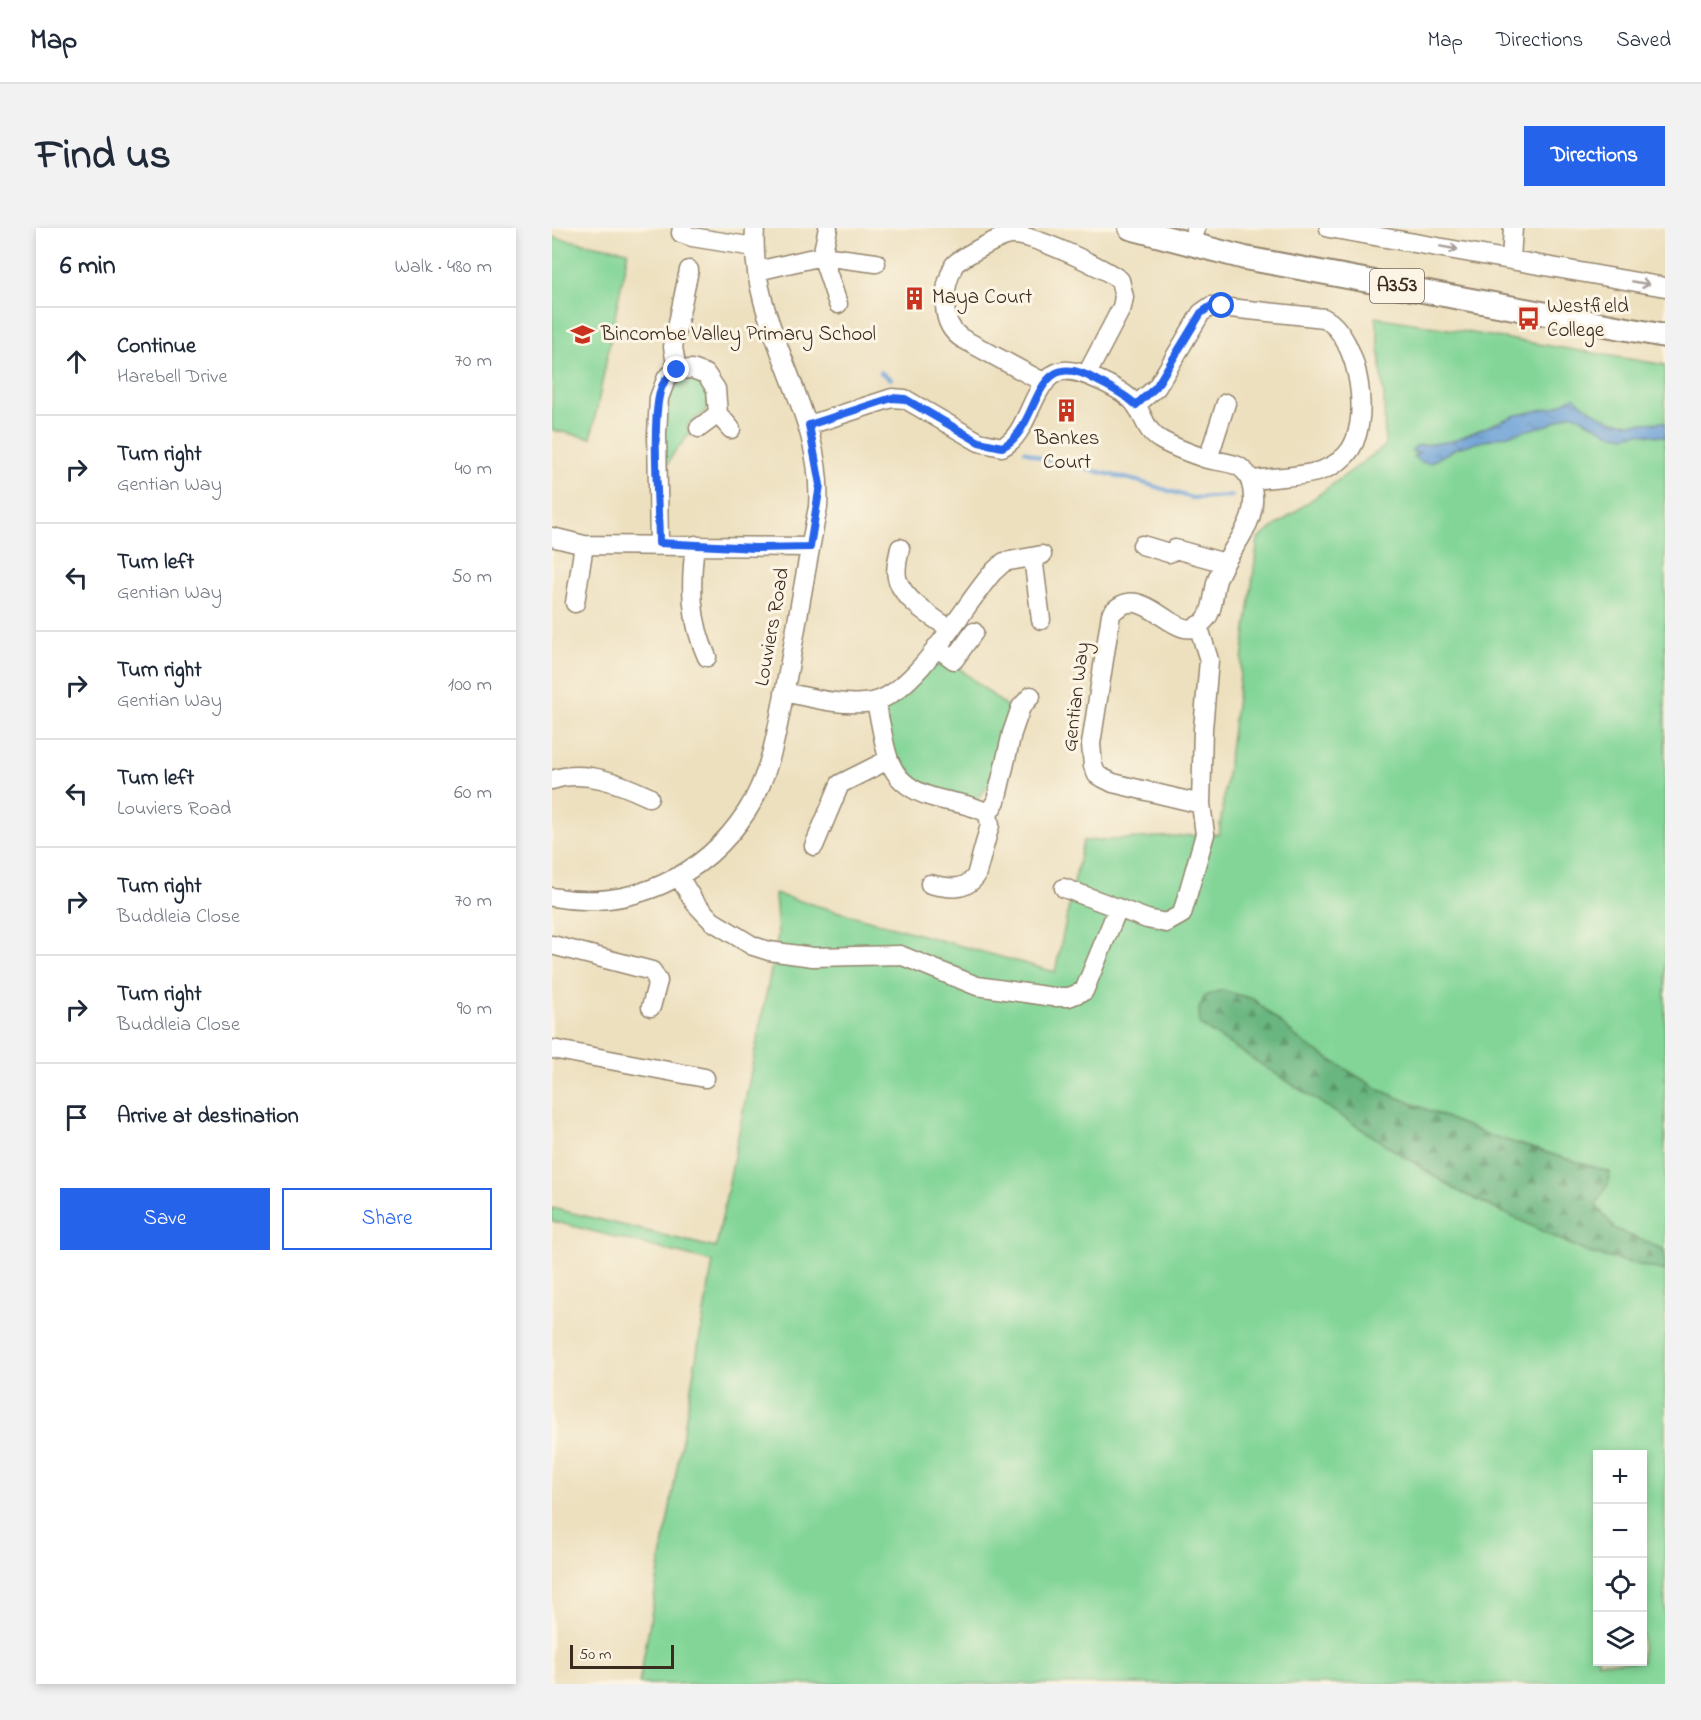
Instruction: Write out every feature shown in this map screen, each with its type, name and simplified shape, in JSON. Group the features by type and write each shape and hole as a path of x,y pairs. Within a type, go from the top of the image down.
{"main road":[{"name":"A353","path":"1130,228 1194,236 1245,258 1665,336"}],"street":[{"path":"682,228 681,233 692,237 754,247"},
{"name":"Louviers Road","path":"552,897 598,902 626,898 655,889 679,877 700,864 720,845 747,811 764,775 784,692 820,485 809,425 770,327 757,273 754,247 755,228"},
{"path":"828,228 822,256 838,304"},
{"path":"1329,228 1665,287"},
{"path":"1511,259 1513,228"},
{"path":"1045,383 963,339 952,331 947,323 945,309 954,265 1005,236 1020,236 1034,240 1100,268 1120,280 1124,297 1122,307 1087,374"},
{"path":"757,273 822,256 876,262"},
{"path":"677,370 674,347 689,270"},
{"path":"1136,405 1156,387 1201,313 1211,306 1324,318 1331,322 1347,340 1358,389 1360,425 1354,444 1346,456 1319,472 1250,481"},
{"path":"1665,330 1665,336"},
{"path":"659,543 657,434 659,398 667,377 677,370 692,369 712,380 718,414 731,429"},
{"path":"809,425 892,398 905,399 979,442 1002,447 1013,440 1045,383 1059,372 1072,370 1087,374 1136,405 1149,431 1155,437 1208,459 1238,466 1250,481 1251,516 1247,532 1225,563 1208,616 1198,625 1209,660 1201,804 1205,834 1192,887 1182,914 1166,923 1147,919 1064,888"},
{"path":"1208,459 1226,403"},
{"path":"699,428 718,414"},
{"path":"552,537 584,545 659,543 810,547"},
{"path":"575,603 584,545"},
{"path":"695,545 691,603 696,633 707,657"},
{"path":"1142,545 1169,553 1175,549 1225,563"},
{"path":"900,548 896,570 898,582 925,611 950,629"},
{"path":"784,692 837,700 875,701 900,687 936,647 993,572 1004,562 1037,556 1041,620"},
{"name":"Gentian Way","path":"1198,625 1176,626 1138,602 1123,603 1111,615 1090,758 1097,775 1105,780 1201,804"},
{"path":"936,647 954,660 974,632"},
{"path":"930,885 954,889 971,882 976,876 990,825 988,814 996,801 1021,707 1030,696"},
{"path":"875,701 884,750 899,777 912,789 988,814"},
{"path":"814,846 840,784 888,760"},
{"path":"552,780 578,775 622,785 649,797"},
{"path":"679,877 695,903 712,921 753,946 769,951 813,957 900,955 977,986 1053,997 1069,997 1083,991 1097,964 1118,908"},
{"path":"552,945 652,971 658,981 651,1007"},
{"path":"552,1049 705,1078"}],"green space":[{"name":"Bincombe Valley Primary School","path":"552,237 628,251 591,438 552,430"},
{"path":"1376,317 1665,365 1665,1684 639,1684 713,1262 552,1221 552,1208 716,1248 778,935 775,894 1055,972 1083,841 1219,834 1258,539 1385,446 1384,397"},
{"path":"676,376 701,379 707,391 708,402 706,411 687,425 689,435 673,454 662,475 664,397"},
{"path":"937,658 960,669 1011,710 999,774 977,799 932,788 918,782 898,764 891,750 887,733 886,705"},
{"path":"1221,990 1253,999 1306,1045 1380,1090 1483,1133 1610,1172 1609,1182 1596,1205 1615,1229 1665,1250 1665,1271 1588,1253 1456,1190 1200,1025 1199,1009 1205,996"}],"water":[{"path":"1574,397 1597,413 1616,421 1665,422 1665,437 1639,433 1626,436 1609,433 1572,413 1548,425 1456,448 1430,463 1421,462 1413,456 1419,453 1411,451 1416,446 1452,441 1516,415 1555,407"}],"waterway":[{"path":"880,372 891,379"},
{"path":"1025,451 1041,458 1137,481 1192,498 1232,496"}],"place":[{"name":"Maya Court","path":"914,298"},
{"name":"Westfield College","path":"1529,319"},
{"name":"Bincombe Valley Primary School","path":"583,335"},
{"name":"Bankes Court","path":"1067,411"}],"route":[{"path":"677,370 667,377 659,398 657,434 659,543 755,548 810,547 820,485 809,425 892,398 905,399 966,436 992,447 1002,447 1011,443 1045,383 1053,374 1059,372 1072,370 1087,374 1136,405 1156,387 1201,313 1211,306 1222,306"}]}
